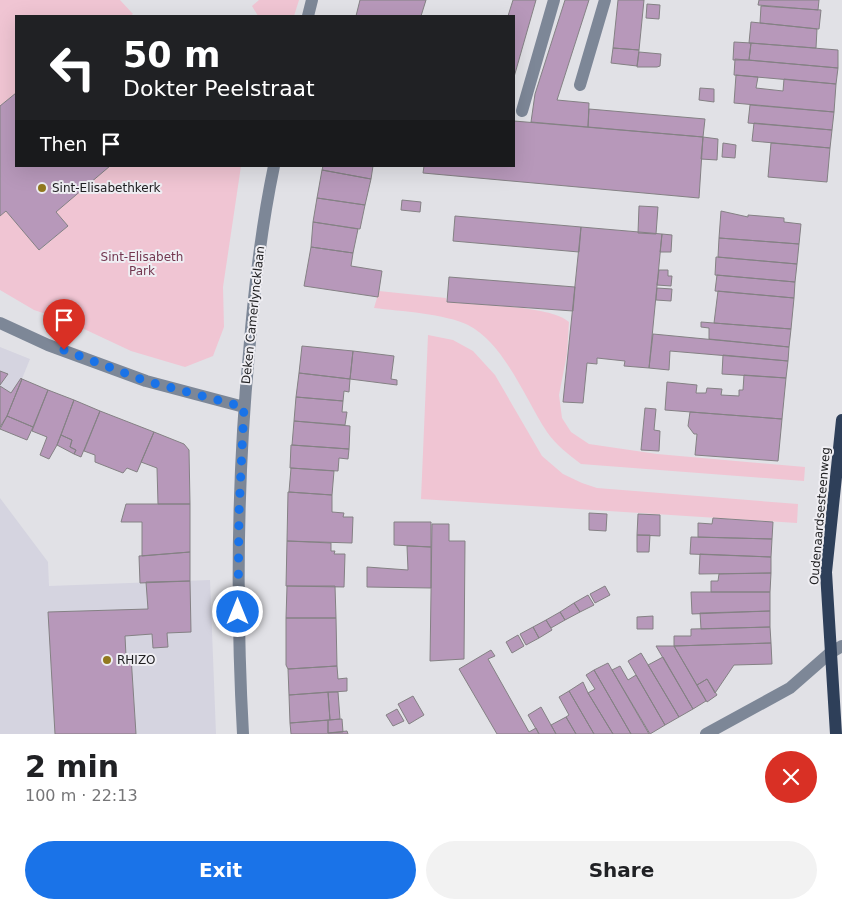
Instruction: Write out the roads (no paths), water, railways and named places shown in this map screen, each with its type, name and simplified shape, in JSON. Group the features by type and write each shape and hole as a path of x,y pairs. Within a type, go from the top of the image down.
{"main road":[{"name":"Oudenaardsesteenweg","path":"836,734 826,572 842,420"}],"street":[{"path":"308,15 312,0"},
{"path":"522,111 554,0"},
{"path":"580,85 605,0"},
{"name":"Deken Camerlyncklaan","path":"243,734 238,641 239,513 244,407 263,222 274,167"},
{"path":"0,323 48,345 146,381 244,407"},
{"path":"706,734 790,688 830,653 842,646"}],"place":[{"name":"Sint-Elisabethkerk","path":"42,188"},
{"name":"RHIZO","path":"107,660"}],"park label":[{"name":"Sint-Elisabeth Park","path":"142,264"}]}
